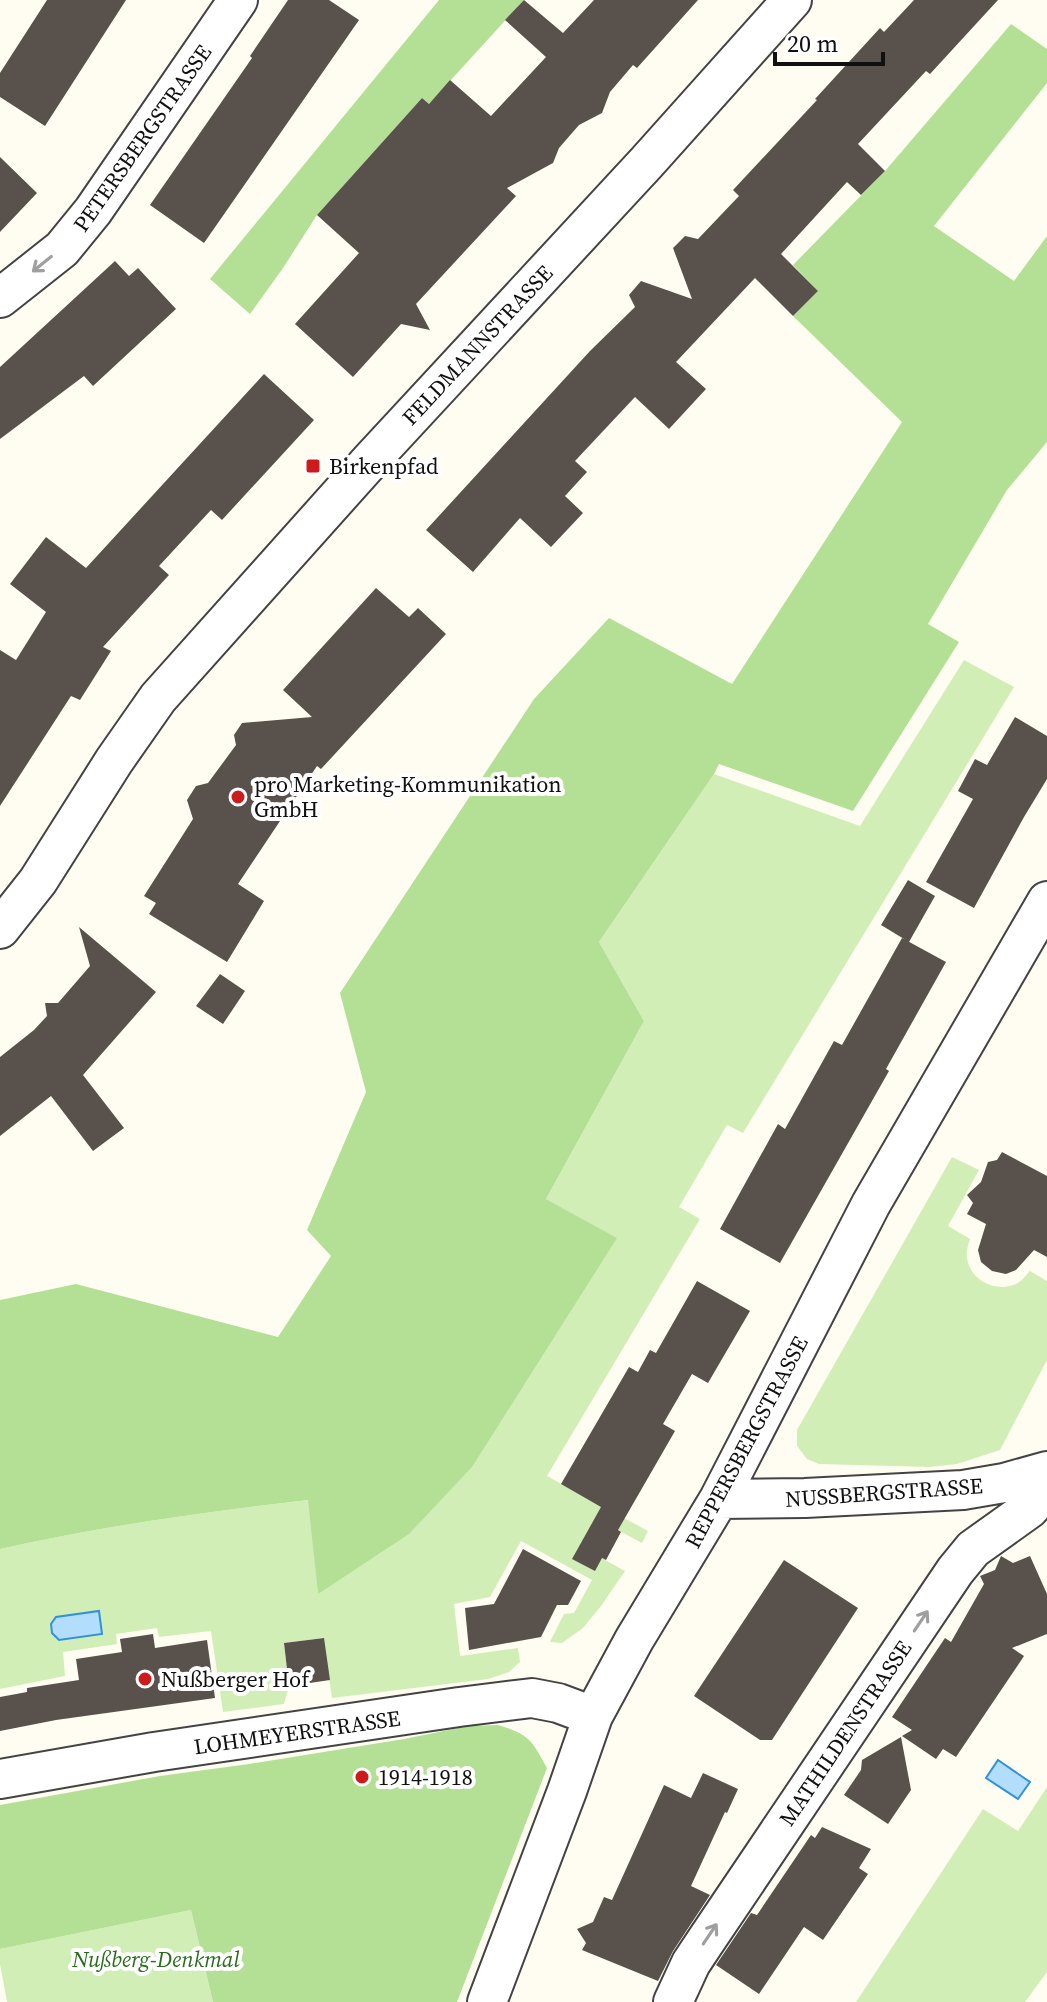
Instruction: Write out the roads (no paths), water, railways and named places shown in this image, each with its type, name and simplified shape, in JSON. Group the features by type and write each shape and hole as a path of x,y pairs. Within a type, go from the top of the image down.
{"street":[{"name":"PETERSBERGSTRASSE","path":"0,298 62,249 93,211 238,0"},
{"name":"FELDMANNSTRASSE","path":"0,929 38,881 158,698 792,0"},
{"name":"REPPERSBERGSTRASSE","path":"487,2002 593,1716 634,1640 719,1499 871,1204 1047,901"},
{"name":"NUSSBERGSTRASSE","path":"719,1499 963,1490 1047,1471"},
{"name":"MATHILDENSTRASSE","path":"673,2002 697,1954 955,1571 973,1549 1029,1509 1047,1489"},
{"name":"LOHMEYERSTRASSE","path":"0,1779 154,1752 532,1698 558,1703 593,1716"}],"water":[{"path":"99,1611 102,1634 59,1640 52,1633 51,1624 56,1617"},
{"path":"998,1760 1030,1782 1018,1799 986,1778"}],"place":[{"name":"Birkenpfad","path":"313,466"},
{"name":"pro Marketing-Kommunikation GmbH","path":"238,797"},
{"name":"Nußberger Hof","path":"145,1679"},
{"name":"1914-1918","path":"362,1777"}],"park label":[{"name":"Nußberg-Denkmal","path":"156,1959"}]}
